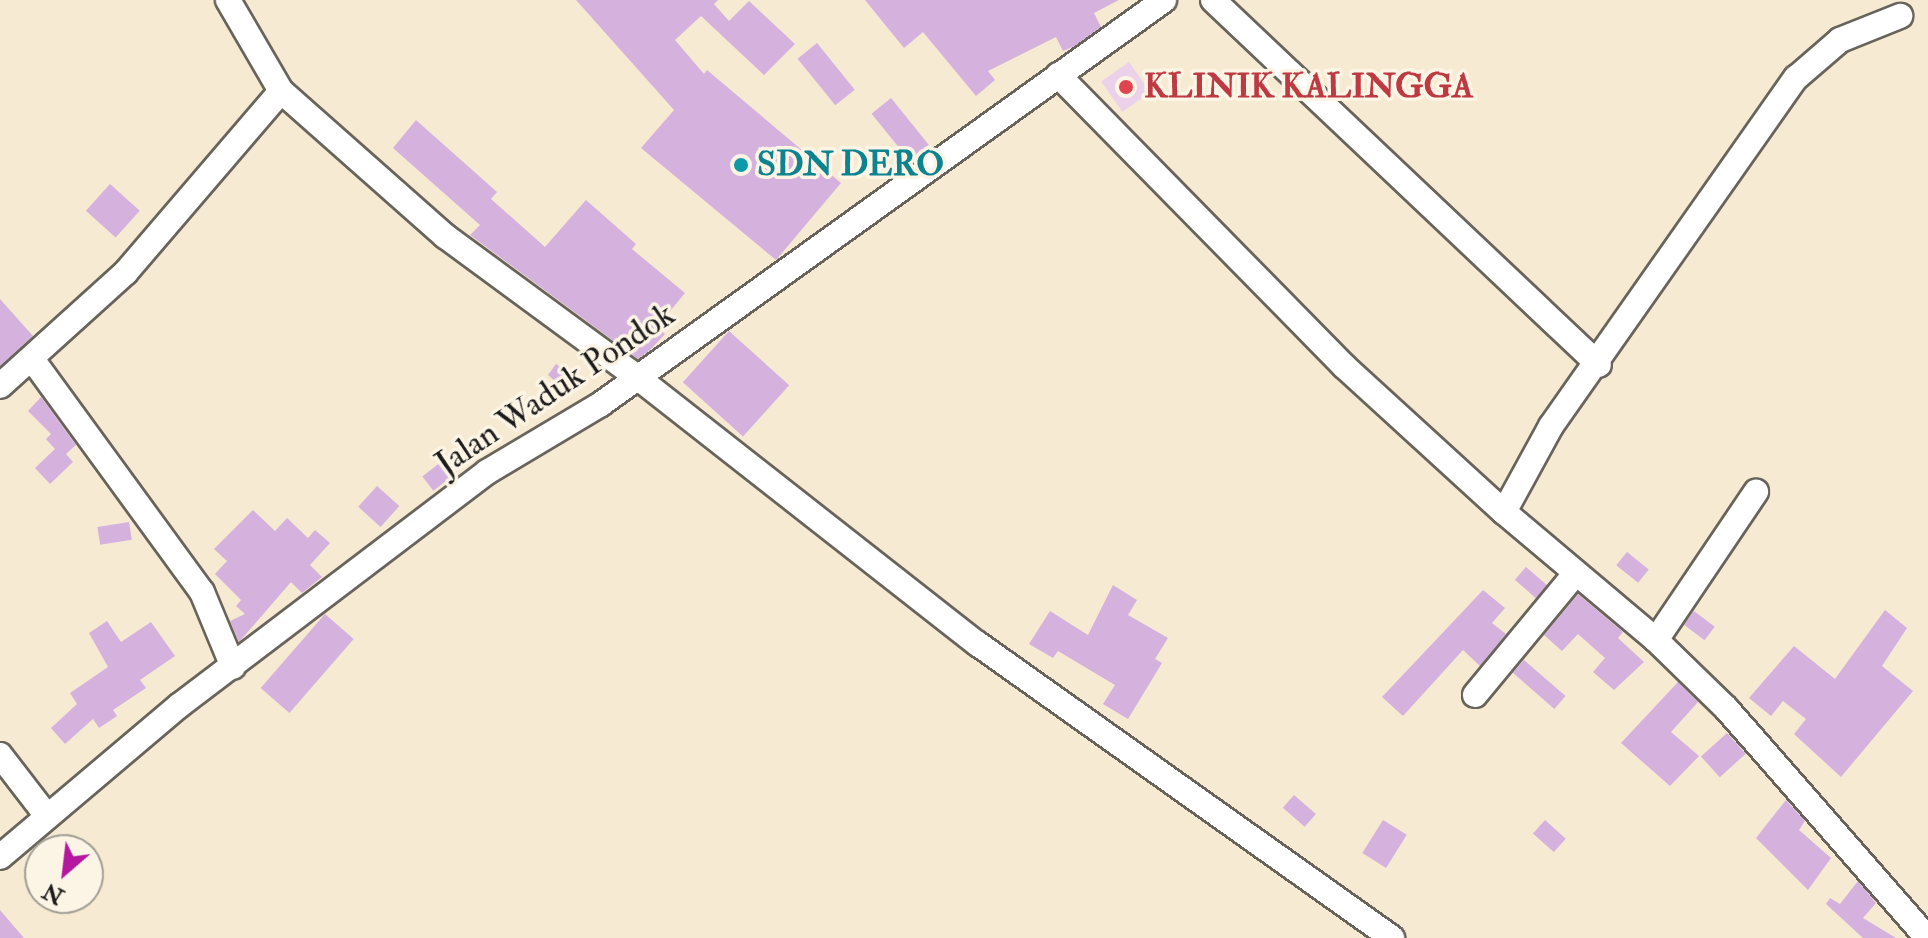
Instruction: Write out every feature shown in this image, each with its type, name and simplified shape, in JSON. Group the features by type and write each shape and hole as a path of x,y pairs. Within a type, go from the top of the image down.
{"street":[{"path":"228,0 281,91 445,236 637,377 978,644 1392,938"},
{"name":"Jalan Waduk Pondok","path":"0,857 233,667 487,472 637,377 1164,0"},
{"path":"1213,0 1599,365"},
{"path":"1504,512 1551,426 1599,365 1796,78 1840,40 1900,16"},
{"path":"1058,75 1345,367 1504,512 1656,640 1789,776 1927,938"},
{"path":"0,386 126,272 281,91"},
{"path":"32,359 194,580 224,636 233,667"},
{"path":"1656,640 1756,492"},
{"path":"1475,695 1576,573"},
{"path":"0,755 47,816"}],"shaded area":[{"name":"KLINIK KALINGGA","path":"1129,62 1150,92 1122,112 1101,82"}],"building":[{"name":"SDN DERO","path":"576,0 718,0 714,4 729,21 749,1 795,44 764,75 701,16 675,40 704,74 707,70 841,183 776,260 641,148 674,110"},
{"path":"865,0 1119,0 1094,13 1101,27 1075,46 1063,51 1056,37 988,71 995,80 976,96 923,32 904,48"},
{"path":"817,43 855,90 835,105 798,59"},
{"path":"891,98 929,145 909,160 872,114"},
{"path":"416,120 497,192 491,199 545,247 586,200 636,244 632,249 685,293 657,327 665,334 638,359 470,235 480,225 393,148"},
{"path":"110,184 140,211 116,238 86,211"},
{"path":"0,299 33,336 0,366"},
{"path":"729,331 789,385 743,436 683,382"},
{"path":"556,364 584,382 570,394 548,375"},
{"path":"41,397 76,445 66,454 73,462 50,484 35,468 55,449 46,439 51,434 28,411"},
{"path":"446,458 457,472 433,491 422,476"},
{"path":"377,486 399,506 381,527 358,507"},
{"path":"253,510 275,531 287,518 308,538 315,530 330,543 310,565 322,577 302,593 291,582 239,642 230,621 245,614 236,606 241,600 215,574 227,561 214,549"},
{"path":"129,522 132,540 100,545 97,527"},
{"path":"1627,552 1649,570 1638,583 1616,565"},
{"path":"1526,567 1547,585 1536,598 1515,580"},
{"path":"1113,585 1137,600 1128,615 1168,638 1155,659 1162,663 1128,719 1103,704 1115,685 1058,651 1053,658 1029,644 1050,611 1088,635"},
{"path":"1483,590 1505,608 1492,623 1506,634 1480,666 1463,650 1403,716 1382,697"},
{"path":"1578,594 1623,632 1618,638 1644,662 1614,690 1593,672 1605,658 1578,634 1562,651 1544,635"},
{"path":"1885,610 1907,628 1882,666 1913,691 1841,777 1794,734 1806,719 1783,701 1771,716 1749,698 1794,646 1835,679"},
{"path":"1694,611 1715,627 1705,640 1684,625"},
{"path":"325,614 354,639 289,713 261,688"},
{"path":"107,621 121,642 151,622 175,656 140,680 146,688 113,710 117,716 99,728 93,719 65,744 51,728 77,704 70,693 108,667 89,633"},
{"path":"1524,660 1566,696 1554,709 1513,673"},
{"path":"1678,682 1698,702 1671,732 1699,756 1670,786 1621,743"},
{"path":"1727,733 1746,754 1720,777 1701,756"},
{"path":"1294,795 1316,814 1305,827 1283,808"},
{"path":"1786,800 1805,821 1799,830 1831,858 1808,890 1756,838"},
{"path":"1383,820 1407,835 1386,868 1362,853"},
{"path":"1545,820 1566,839 1554,852 1533,833"},
{"path":"1858,881 1876,903 1863,918 1896,938 1863,938 1826,904 1830,898 1840,904"},
{"path":"0,910 24,938 0,938"}],"place":[{"name":"KLINIK KALINGGA","path":"1126,87"},
{"name":"SDN DERO","path":"741,165"}]}
